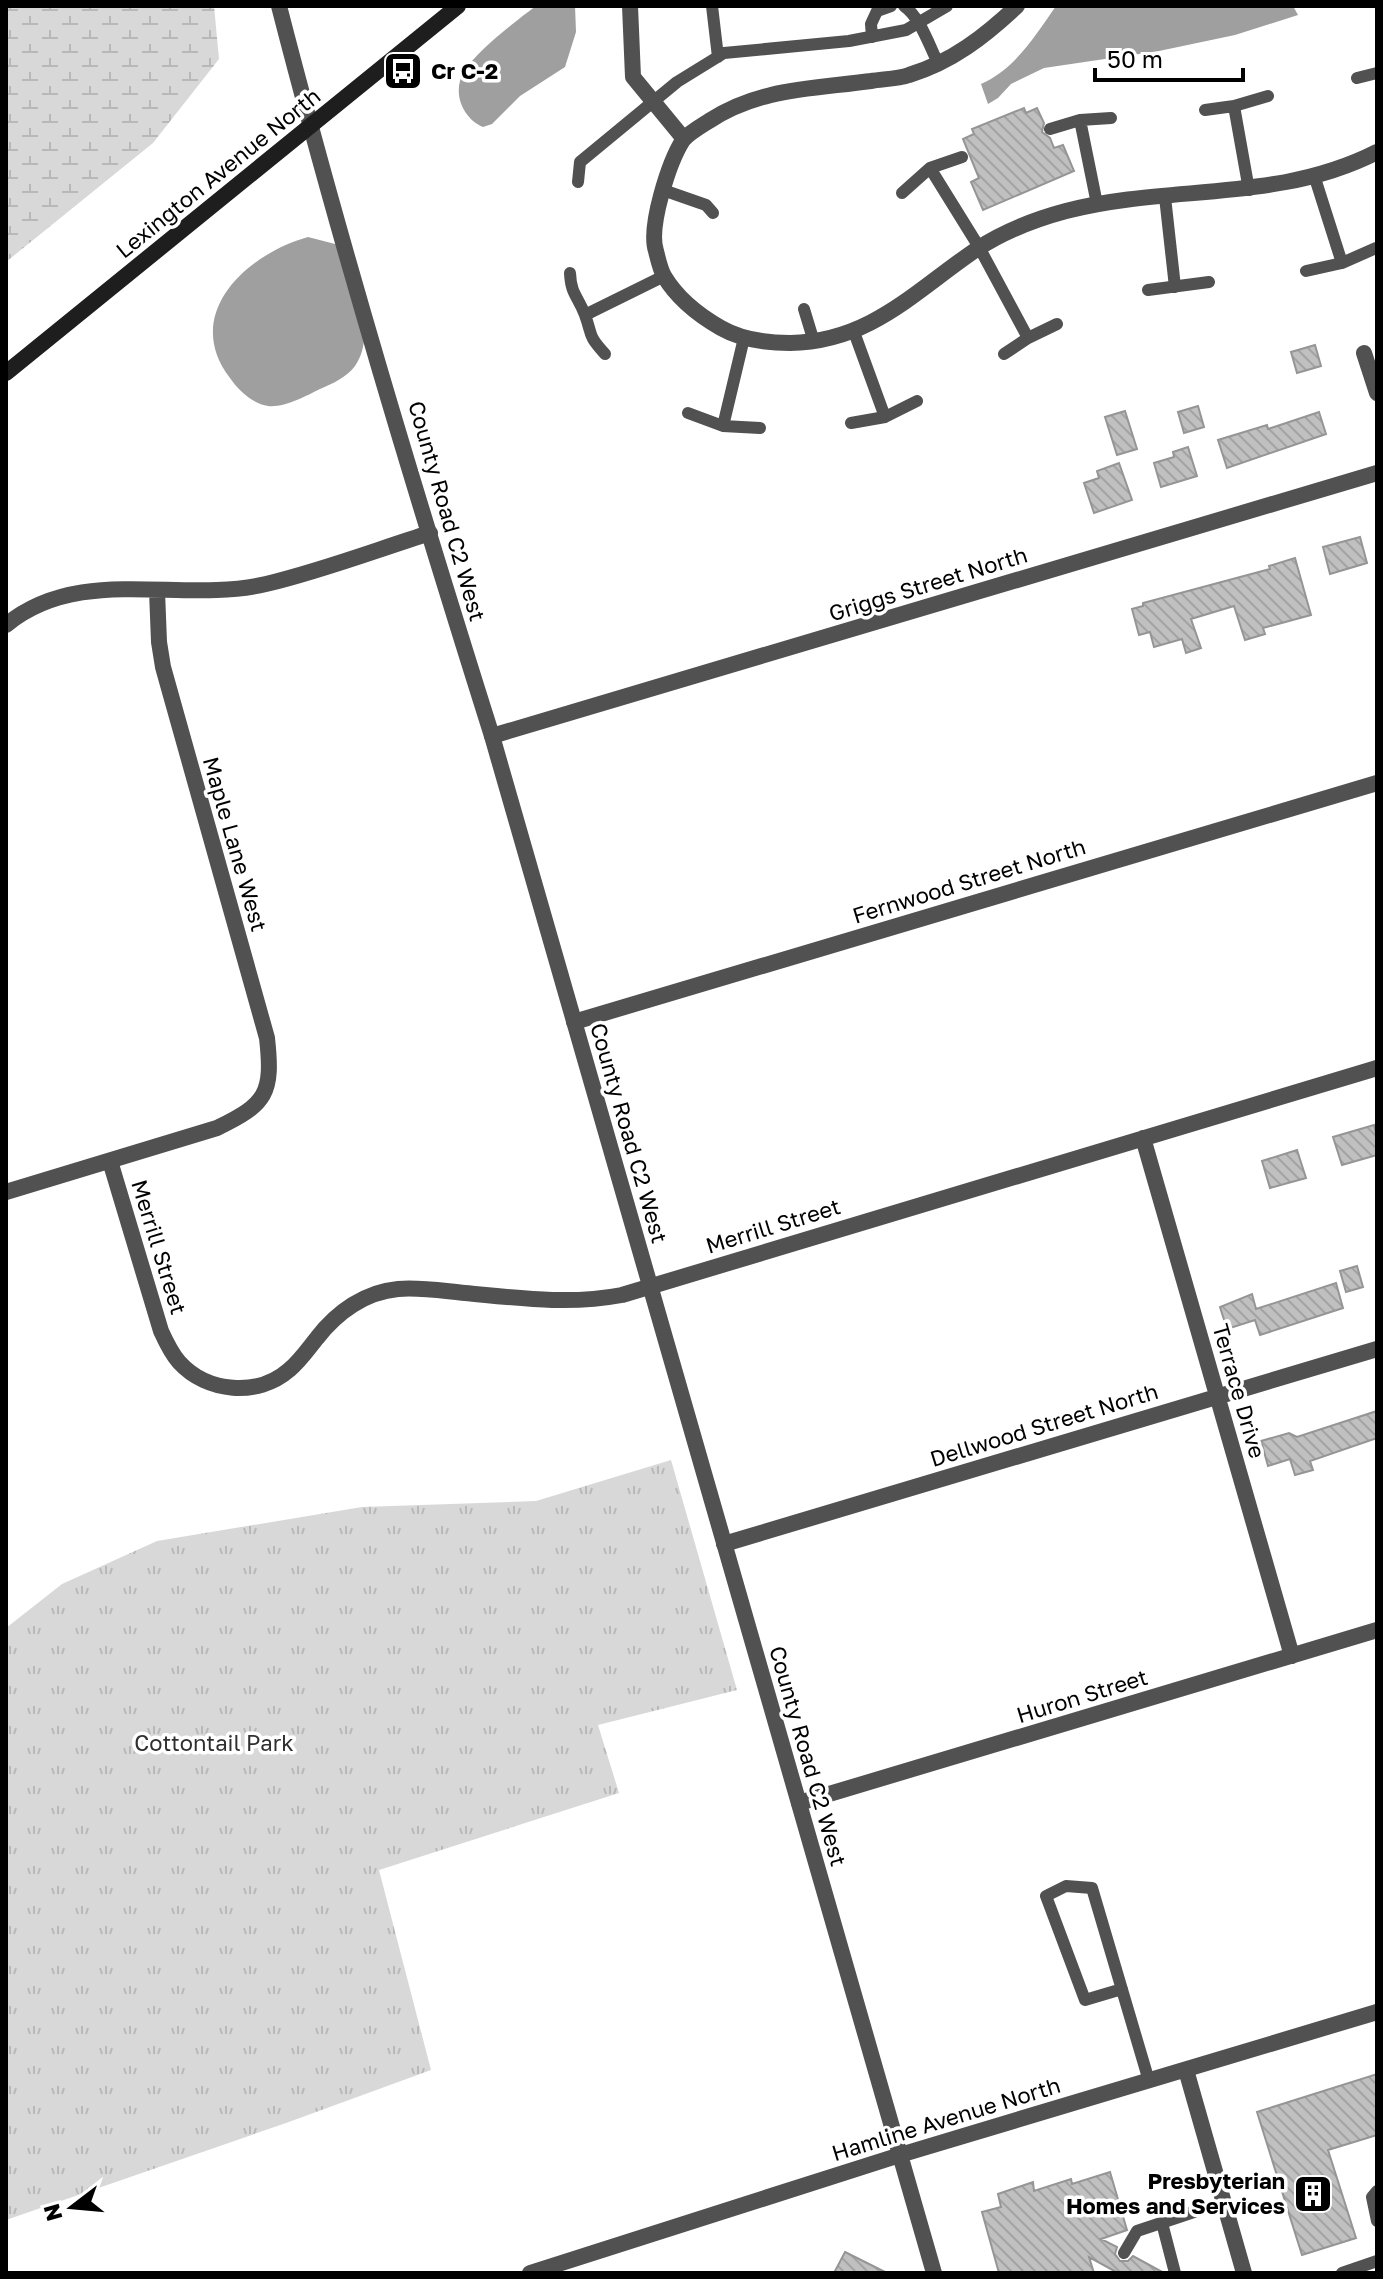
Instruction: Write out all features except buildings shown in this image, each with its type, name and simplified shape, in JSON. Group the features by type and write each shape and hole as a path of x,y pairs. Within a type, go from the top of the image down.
{"main road":[{"name":"Lexington Avenue North","path":"6,373 458,6"}],"street":[{"name":"County Road C2 West","path":"279,6 310,127 492,736 934,2273"},
{"path":"630,6 633,77 684,139"},
{"path":"1017,6 968,49 908,75 772,92 732,106 684,139 656,208 653,244 664,276 699,316 735,336 773,343 814,342 854,332 897,309 979,247 1024,225 1097,204 1249,190 1353,165 1377,152"},
{"path":"1364,353 1377,393"},
{"name":"Griggs Street North","path":"492,736 1377,473"},
{"path":"6,625 41,604 70,594 114,589 230,589 266,584 430,533"},
{"name":"Maple Lane West","path":"110,1161 217,1128 256,1104 269,1086 267,1038 163,667 157,591"},
{"name":"Fernwood Street North","path":"574,1022 1377,783"},
{"name":"Merrill Street","path":"110,1161 168,1348 195,1376 233,1388 254,1387 288,1371 334,1318 355,1303 396,1289 561,1302 591,1301 1377,1068"},
{"name":"Terrace Drive","path":"1143,1138 1292,1656"},
{"path":"6,1192 110,1161"},
{"name":"Dellwood Street North","path":"724,1544 1377,1349"},
{"name":"Huron Street","path":"799,1803 1377,1630"},
{"name":"Hamline Avenue North","path":"530,2273 900,2155 1377,2012"},
{"path":"1186,2070 1244,2273"}],"lane":[{"path":"712,6 718,57"},
{"path":"872,37 871,24 877,11 891,6"},
{"path":"904,6 918,23 938,63"},
{"path":"578,182 580,162 677,82 724,53 849,41 906,30 947,6"},
{"path":"1357,78 1377,73"},
{"path":"1205,110 1268,96"},
{"path":"1234,106 1249,190"},
{"path":"1050,129 1080,120 1111,118"},
{"path":"1080,120 1097,204"},
{"path":"902,193 930,168 962,157"},
{"path":"930,168 979,247 1028,338"},
{"path":"1314,175 1342,263"},
{"path":"663,190 706,205 713,213"},
{"path":"1165,197 1175,287"},
{"path":"1306,271 1342,263 1376,248"},
{"path":"570,273 571,290 585,315 590,338 605,354"},
{"path":"585,315 664,276"},
{"path":"1148,290 1209,282"},
{"path":"804,309 814,342"},
{"path":"1004,354 1057,324"},
{"path":"854,332 885,417"},
{"path":"723,426 744,338"},
{"path":"851,423 885,417 917,401"},
{"path":"688,413 723,426 760,428"},
{"path":"1122,1989 1085,2000 1046,1896 1066,1886 1092,1888 1122,1989 1149,2081"},
{"path":"1377,2191 1372,2197 1377,2221"},
{"path":"1124,2253 1137,2231 1224,2202"},
{"path":"1162,2223 1175,2273"},
{"path":"1342,2273 1377,2261"}],"green space":[{"path":"6,6 214,6 219,59 153,143 6,262"},
{"name":"Cottontail Park","path":"671,1460 737,1690 598,1725 619,1793 379,1870 431,2070 6,2220 6,1628 62,1584 157,1541 362,1507 536,1501"}],"shaded area":[{"path":"536,6 575,6 576,32 565,67 520,96 492,124 483,127 464,111 459,95 461,78 479,54"},
{"path":"1056,6 1293,6 1298,15 1235,35 1159,51 1044,68 1011,84 988,104 981,84 1014,61"},
{"path":"308,237 339,245 360,306 364,338 362,352 355,366 344,377 288,403 262,405 237,387 217,354 213,331 217,310 228,290 244,272 263,257"}],"place":[{"name":"Cr C-2","path":"403,71"},
{"name":"Presbyterian Homes and Services","path":"1313,2194"}]}
